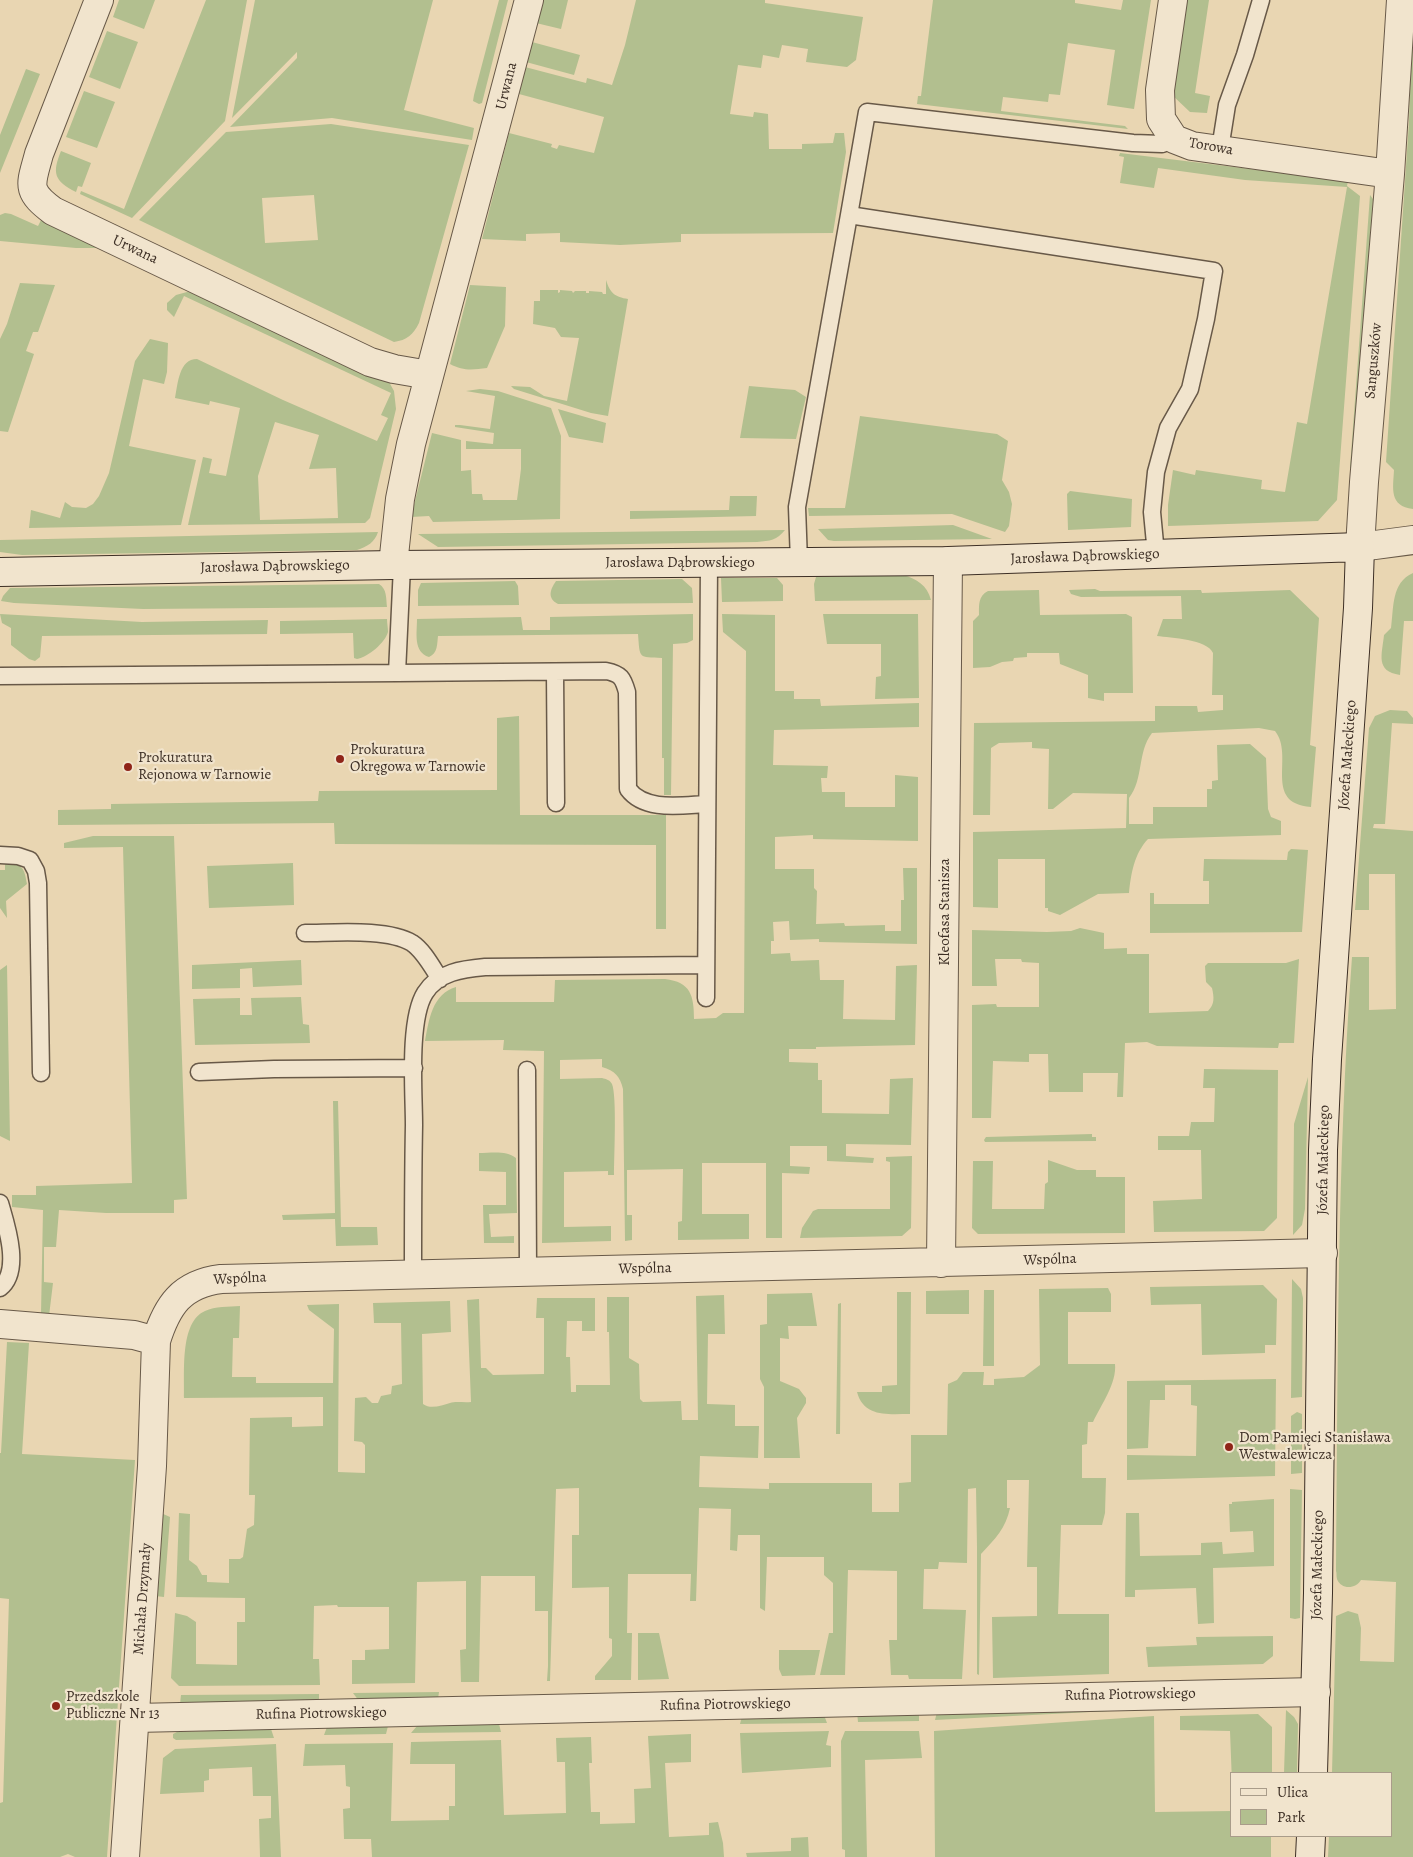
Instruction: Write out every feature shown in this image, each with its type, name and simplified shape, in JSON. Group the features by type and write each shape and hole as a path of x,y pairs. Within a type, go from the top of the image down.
{"street":[{"name":"Urwana","path":"99,0 39,154 33,191 39,200 53,211 370,362 394,369 429,375"},
{"name":"Urwana","path":"398,566 400,499 429,375 529,0"},
{"name":"Torowa","path":"1172,0 1160,90 1161,119 1174,139 1192,146 1390,174"},
{"name":"Sanguszków","path":"1360,547 1390,174 1401,0"},
{"name":"Jarosława Dąbrowskiego","path":"0,572 398,566 948,562 1360,547 1413,540"},
{"name":"Józefa Małeckiego","path":"1313,1772 1316,1692 1323,1150 1327,1059 1358,608 1360,547"},
{"name":"Kleofasa Stanisza","path":"941,1263 948,562"},
{"name":"Wspólna","path":"156,1341 161,1325 172,1305 180,1296 205,1281 221,1279 1323,1253"},
{"path":"0,1324 134,1335 156,1341"},
{"name":"Michała Drzymały","path":"125,1857 152,1466 156,1341"},
{"name":"Rufina Piotrowskiego","path":"135,1718 1316,1692"},
{"path":"1310,1857 1311,1837"}],"lane":[{"path":"1220,150 1227,105 1245,55 1261,0"},
{"path":"799,562 797,507 867,112 1133,143 1162,144 1174,139"},
{"path":"849,215 1214,271 1206,319 1190,389 1168,428 1156,472 1152,512 1156,554"},
{"path":"706,998 709,563"},
{"path":"397,673 398,566"},
{"path":"0,676 606,671 618,673 624,680 627,692 627,781 628,789 632,795 655,804 707,804"},
{"path":"555,672 556,803"},
{"path":"0,855 18,856 30,860 36,871 38,883 41,1073"},
{"path":"305,933 366,933 403,939 413,944 422,952 440,979"},
{"path":"413,1274 414,1042 420,1002 429,988 450,972 485,967 706,965"},
{"path":"199,1072 274,1069 414,1068"},
{"path":"527,1070 528,1271"},
{"path":"0,1203 10,1240 11,1258 8,1276 0,1288"}],"green space":[{"path":"119,0 155,0 144,29 113,17"},
{"path":"206,0 247,0 225,121 132,218 80,194 81,191 124,209"},
{"path":"255,0 433,0 404,110 474,128 472,140 332,118 230,127 297,58 297,52 232,118"},
{"path":"499,0 508,0 482,103 479,104 473,101 474,95"},
{"path":"542,0 568,0 561,29 536,23"},
{"path":"636,0 765,0 765,3 863,17 856,60 847,67 806,62 808,49 782,45 779,58 763,55 761,68 738,65 730,114 753,117 754,112 768,114 769,149 802,149 802,144 833,143 835,133 844,133 846,152 833,233 681,234 681,242 620,245 560,242 560,233 526,234 526,241 482,239 509,133 552,144 551,147 557,149 559,145 594,153 604,117 519,94 525,67 586,83 587,78 612,85 625,45"},
{"path":"933,0 1075,0 1075,3 1121,10 1123,0 1151,0 1134,109 1107,105 1115,50 1068,43 1060,95 1049,94 1048,102 1003,97 1001,111 1125,126 1128,129 917,104 918,96 921,96"},
{"path":"1185,0 1209,0 1195,93 1210,96 1207,113 1190,112 1171,94"},
{"path":"1413,3 1413,509 1405,507 1396,500 1393,490 1394,470 1386,462 1409,122"},
{"path":"107,31 138,42 120,89 89,77"},
{"path":"532,42 580,55 574,75 526,62"},
{"path":"26,69 40,74 0,173 0,135"},
{"path":"84,91 115,102 97,148 66,137"},
{"path":"331,124 469,145 419,323 412,334 403,340 394,342 139,220 226,132","holes":["314,195 318,240 265,243 262,198"]},
{"path":"61,151 91,163 82,187 78,186 76,192 63,184 57,176 56,165"},
{"path":"1120,153 1348,181 1347,186 1360,196 1337,500 1318,521 1168,526 1168,505 1173,470 1195,475 1196,470 1262,480 1261,489 1285,492 1297,422 1307,424 1347,187 1245,180 1158,168 1154,188 1120,183 1124,157 1119,156"},
{"path":"1370,195 1373,199 1354,468 1350,468"},
{"path":"5,213 38,226 41,220 108,248 76,248 0,241 0,215"},
{"path":"606,280 614,294 628,299 608,416 591,413 514,389 511,386 530,387 544,396 567,401 579,338 561,337 555,328 533,324 534,301 540,301 540,290 558,290 558,293 560,290 572,291 573,293 575,291 586,291 586,293 589,293 589,291 606,294"},
{"path":"20,283 55,285 38,332 33,332 26,351 34,354 8,432 0,431 0,339 7,324"},
{"path":"470,285 506,287 505,326 487,368 468,369 450,364"},
{"path":"187,292 200,293 389,382 394,391 396,409 370,518 365,523 188,525 203,457 212,459 209,473 226,476 240,408 210,401 209,405 175,398 180,373 186,363 197,359 283,400 377,441 388,418 381,415 391,393 184,296 174,317 167,310 167,303 176,295","holes":["275,422 319,435 309,469 336,468 338,518 260,520 258,476"]},
{"path":"150,339 168,343 167,372 164,384 143,379 129,446 196,460 181,525 29,528 31,510 60,518 65,502 72,507 86,508 93,504 99,496 109,473 135,361"},
{"path":"749,386 795,390 806,397 796,439 740,438"},
{"path":"480,389 498,391 551,408 561,436 560,519 433,522 429,516 411,517 432,433 461,440 461,471 471,470 472,494 482,494 483,500 517,500 521,469 521,449 466,449 466,441 493,444 494,433 455,427 455,425 460,425 490,429 495,396 466,391"},
{"path":"558,409 606,423 603,443 569,437"},
{"path":"860,416 997,434 1008,441 1002,480 1009,492 1012,504 1009,526 1005,532 952,514 809,516 808,508 845,508"},
{"path":"1070,491 1132,499 1131,527 1068,530 1067,494"},
{"path":"730,496 757,496 756,516 630,519 630,511 729,510"},
{"path":"953,525 992,539 834,541 828,540 818,529"},
{"path":"785,530 773,539 757,542 438,547 418,534"},
{"path":"378,532 370,544 357,550 22,555 0,552 0,540"},
{"path":"1413,573 1413,621 1404,621 1400,675 1392,673 1383,666 1382,649 1384,635 1391,628 1393,604 1397,589 1406,577"},
{"path":"903,575 921,583 927,590 931,600 815,601 814,584 816,577"},
{"path":"721,578 777,578 783,585 783,601 722,602"},
{"path":"682,579 692,588 693,603 558,604 551,596 552,588 556,581"},
{"path":"515,581 518,586 519,605 418,606 418,590 421,583"},
{"path":"379,584 385,591 387,607 143,609 1,601 10,588"},
{"path":"1095,589 1100,591 1201,590 1202,593 1290,590 1319,618 1310,745 1316,747 1311,807 1296,804 1288,797 1283,788 1282,753 1280,741 1275,731 1259,728 1152,733 1144,749 1134,791 1129,798 1129,824 1153,824 1153,807 1207,807 1207,789 1212,789 1212,781 1218,780 1217,745 1250,744 1266,758 1268,809 1271,817 1281,821 1281,835 1148,839 1136,858 1129,893 1098,894 1060,915 1045,908 1045,859 998,859 998,908 973,907 973,832 1126,828 1127,794 1073,793 1053,809 1048,809 1049,749 1032,748 1032,742 999,743 991,748 990,815 973,815 974,723 1155,721 1155,706 1197,706 1198,712 1223,710 1223,695 1212,695 1213,653 1209,648 1188,640 1157,636 1163,619 1182,619 1181,596 1081,597 1071,594 1069,590"},
{"path":"1039,590 1040,615 1126,614 1132,617 1133,693 1104,693 1104,701 1088,698 1088,675 1060,664 1059,653 1027,653 1027,657 1014,658 1013,661 1002,662 990,667 973,668 973,621 979,615 982,595 988,591"},
{"path":"0,614 142,622 268,620 267,634 42,636 40,657 35,661 29,659 11,645 11,628 2,623"},
{"path":"693,614 693,640 687,643 673,644 671,795 664,795 662,658 644,657 642,655 639,648 638,634 438,636 436,651 429,657 420,651 417,641 417,619 521,617 523,630 550,630 550,617"},
{"path":"722,614 775,615 775,691 794,691 794,699 820,699 821,706 919,703 919,727 774,730 773,765 828,766 827,778 821,778 822,792 845,792 845,807 895,807 895,775 918,777 918,841 813,839 813,835 775,837 775,869 814,869 814,888 817,891 816,924 844,923 845,926 885,925 885,931 901,931 901,900 904,900 903,868 917,868 917,944 819,942 819,939 790,940 789,921 773,922 774,941 771,941 771,954 790,953 791,961 819,960 820,980 844,980 843,1019 895,1020 896,966 917,965 915,1045 789,1049 789,1062 818,1063 818,1080 822,1080 822,1113 889,1114 890,1079 913,1078 911,1145 846,1144 846,1156 874,1158 873,1163 827,1161 827,1146 790,1146 790,1166 810,1167 809,1174 782,1173 782,1238 766,1238 766,1163 702,1163 702,1214 749,1214 749,1239 678,1240 678,1222 682,1221 683,1169 627,1170 627,1215 632,1215 632,1240 625,1241 622,1084 616,1075 602,1067 602,1059 560,1060 560,1079 602,1078 612,1084 614,1091 614,1175 608,1175 608,1171 564,1172 564,1227 611,1226 611,1241 542,1243 544,1051 503,1050 504,1040 425,1041 430,1017 442,995 456,987 456,1002 554,1002 555,980 665,979 680,983 689,991 692,997 694,1019 716,1018 723,1013 744,1013 746,651 723,632"},
{"path":"823,614 918,614 919,698 875,699 876,677 881,676 881,644 827,644"},
{"path":"387,619 388,632 380,645 357,659 354,658 353,633 280,634 280,621"},
{"path":"1390,710 1407,711 1413,718 1413,724 1392,723 1385,824 1374,824 1373,828 1413,831 1413,1857 1328,1857 1329,1837 1393,1837 1393,1772 1332,1772 1336,1616 1348,1611 1358,1614 1361,1628 1360,1661 1394,1662 1396,1582 1361,1580 1352,1587 1345,1587 1339,1583 1336,1571 1338,1340 1343,1110 1352,957 1369,957 1369,1010 1396,1009 1395,874 1369,874 1369,910 1355,910 1369,728 1375,716"},
{"path":"519,716 520,815 666,815 666,929 656,929 656,845 335,844 334,823 58,825 58,810 111,809 111,804 318,801 319,791 497,790 497,718"},
{"path":"93,836 174,836 187,1199 174,1200 174,1213 106,1213 59,1210 56,1247 44,1247 44,1282 53,1283 49,1316 41,1314 43,1210 12,1207 12,1195 36,1195 36,1186 132,1183 123,847 64,848 64,843"},
{"path":"1291,849 1308,850 1302,932 1150,933 1150,893 1154,893 1154,904 1209,904 1209,881 1203,881 1204,859 1287,860 1288,852"},
{"path":"293,863 294,905 209,908 207,866"},
{"path":"5,864 16,865 22,868 27,884 6,901 7,918 0,908 0,870 5,870"},
{"path":"1080,928 1104,933 1104,949 1127,948 1127,954 1149,954 1149,1013 1208,1011 1212,1006 1213,997 1212,988 1206,982 1205,966 1208,963 1286,963 1299,959 1294,1043 1279,1043 1278,1048 1157,1046 1147,1042 1125,1043 1123,1097 1117,1097 1118,1073 1083,1073 1083,1092 1049,1092 1048,1054 1029,1054 1029,1062 993,1061 991,1118 972,1118 972,1005 996,1004 997,1007 1039,1007 1039,963 1022,962 1021,959 995,959 997,986 972,986 972,930 1047,932 1071,931"},
{"path":"301,960 302,985 253,987 252,968 240,969 240,988 192,989 192,965"},
{"path":"7,965 10,1141 0,1136 0,970"},
{"path":"301,997 303,1024 309,1025 310,1043 195,1045 193,999 240,998 240,1015 252,1015 251,998"},
{"path":"1204,1069 1278,1070 1277,1218 1264,1231 1154,1232 1153,1201 1202,1199 1201,1150 1158,1150 1158,1136 1189,1136 1191,1122 1214,1122 1215,1088 1203,1088"},
{"path":"1308,1077 1305,1209 1302,1225 1293,1235 1294,1124"},
{"path":"333,1101 338,1101 341,1227 377,1227 378,1245 336,1246 335,1219 283,1220 282,1215 335,1213"},
{"path":"1092,1134 1092,1137 1096,1137 1096,1141 985,1142 984,1140 986,1137"},
{"path":"479,1153 503,1153 516,1158 517,1213 489,1214 491,1237 514,1236 514,1243 484,1243 483,1205 506,1205 506,1172 479,1171"},
{"path":"912,1156 911,1228 902,1236 800,1238 802,1228 813,1211 818,1209 890,1209 890,1162 886,1161 886,1157"},
{"path":"1048,1160 1077,1170 1096,1170 1096,1177 1125,1177 1125,1233 978,1234 972,1228 973,1161 993,1161 992,1209 1044,1209 1045,1184 1048,1182"},
{"path":"1292,1279 1301,1289 1303,1298 1302,1397 1291,1398"},
{"path":"1263,1285 1277,1299 1276,1345 1265,1345 1265,1353 1202,1355 1201,1304 1151,1305 1150,1287"},
{"path":"1108,1288 1111,1294 1111,1312 1068,1312 1068,1364 1115,1364 1115,1371 1111,1386 1093,1422 1088,1422 1087,1444 1082,1445 1082,1478 1106,1478 1105,1513 1102,1525 1061,1525 1058,1614 1109,1614 1109,1674 993,1678 992,1617 1037,1616 1037,1567 1027,1567 1029,1480 1007,1480 1007,1508 1010,1508 1006,1522 981,1554 979,1675 977,1674 976,1488 968,1489 967,1563 939,1562 938,1569 924,1569 923,1609 966,1610 962,1679 909,1679 908,1675 891,1675 889,1640 897,1640 897,1571 848,1570 845,1675 820,1675 829,1633 833,1633 833,1583 824,1575 824,1557 767,1557 765,1611 760,1608 760,1535 738,1535 737,1551 730,1550 731,1509 699,1508 696,1601 690,1601 691,1574 628,1574 627,1633 632,1633 631,1680 595,1680 595,1676 612,1656 612,1639 609,1638 609,1587 572,1588 572,1535 579,1535 579,1488 556,1489 550,1681 547,1681 548,1611 535,1611 535,1576 481,1576 479,1682 461,1682 460,1650 466,1649 466,1581 417,1582 415,1683 352,1684 352,1660 365,1660 365,1650 389,1649 389,1607 338,1607 337,1605 314,1606 313,1659 319,1659 320,1685 179,1686 171,1678 175,1613 187,1616 196,1622 196,1664 237,1665 237,1622 245,1622 245,1598 176,1597 179,1513 190,1514 189,1560 197,1566 202,1575 207,1575 207,1582 229,1583 229,1559 240,1559 243,1557 247,1529 254,1525 255,1495 249,1495 250,1418 292,1417 292,1427 323,1426 323,1397 184,1398 184,1363 187,1337 197,1317 209,1309 240,1306 239,1338 233,1338 232,1377 256,1377 256,1383 333,1383 334,1329 309,1310 307,1305 339,1304 338,1472 365,1473 365,1445 362,1442 354,1441 355,1398 366,1397 372,1403 378,1403 381,1396 391,1394 392,1386 402,1384 401,1323 374,1323 373,1303 450,1301 451,1332 422,1334 423,1404 433,1407 452,1402 471,1402 467,1300 479,1299 481,1368 486,1368 493,1375 544,1374 544,1318 536,1318 537,1298 595,1298 595,1331 582,1331 582,1321 567,1321 566,1357 570,1357 571,1392 576,1392 576,1385 610,1385 607,1297 629,1297 629,1358 639,1364 640,1399 643,1402 681,1401 682,1420 698,1420 696,1296 724,1295 725,1334 708,1334 707,1404 735,1405 735,1426 759,1426 758,1458 700,1456 699,1487 769,1489 769,1483 872,1483 872,1512 899,1512 899,1483 911,1482 911,1435 947,1435 948,1384 957,1380 963,1372 984,1372 983,1385 994,1385 994,1379 1024,1377 1040,1365 1039,1289"},
{"path":"969,1290 969,1314 926,1314 926,1291"},
{"path":"984,1290 994,1290 994,1366 983,1366"},
{"path":"897,1292 911,1292 910,1414 878,1413 865,1406 857,1392 882,1392 882,1386 897,1385"},
{"path":"812,1293 817,1326 788,1326 789,1339 780,1338 780,1381 799,1389 806,1398 806,1403 797,1418 800,1458 764,1458 764,1387 760,1379 760,1325 767,1324 767,1294"},
{"path":"841,1303 840,1434 836,1434 838,1304"},
{"name":"Przedszkole Publiczne Nr 13","path":"7,1342 29,1343 22,1454 135,1460 107,1857 75,1857 68,1854 60,1857 0,1857 0,1803 3,1802 9,1599 0,1598 0,1453"},
{"path":"1276,1379 1275,1476 1127,1480 1127,1455 1196,1456 1197,1406 1191,1405 1191,1385 1165,1385 1165,1400 1150,1400 1148,1448 1127,1449 1127,1381"},
{"path":"1297,1412 1302,1414 1302,1473 1291,1474 1291,1416"},
{"path":"1290,1489 1302,1490 1300,1618 1295,1619 1290,1618"},
{"path":"1274,1499 1274,1566 1213,1568 1214,1623 1198,1624 1196,1588 1135,1590 1135,1597 1125,1597 1126,1513 1139,1513 1140,1556 1201,1555 1201,1543 1222,1542 1223,1554 1254,1552 1253,1531 1230,1532 1229,1504 1232,1504 1232,1502"},
{"path":"161,1513 170,1517 164,1597 155,1596"},
{"path":"638,1633 659,1633 669,1679 638,1680"},
{"path":"1273,1636 1273,1656 1263,1664 1148,1667 1146,1647 1197,1645 1196,1637"},
{"path":"779,1650 820,1650 815,1675 782,1676 779,1669"},
{"path":"439,1692 438,1699 359,1701 353,1693"},
{"path":"319,1694 319,1702 180,1704 181,1695"},
{"path":"1149,1709 935,1720 937,1712"},
{"path":"1286,1710 1294,1717 1298,1724 1297,1772 1284,1772"},
{"path":"919,1711 919,1721 858,1722 857,1712"},
{"path":"1258,1714 1272,1727 1272,1772 1232,1772 1230,1731 1180,1730 1180,1716"},
{"path":"824,1715 827,1723 740,1724 742,1716"},
{"path":"1154,1716 1155,1812 1230,1811 1230,1837 1271,1837 1271,1857 935,1857 934,1731"},
{"path":"499,1724 501,1732 411,1733 417,1726"},
{"path":"388,1726 386,1734 324,1735 327,1727"},
{"path":"271,1729 274,1738 176,1740 173,1738 173,1734 177,1732"},
{"path":"829,1731 826,1745 831,1746 831,1767 742,1773 740,1733"},
{"path":"845,1731 919,1731 922,1758 865,1760 867,1857 845,1857 845,1850 842,1849 841,1741"},
{"path":"691,1734 691,1762 665,1763 669,1837 709,1835 709,1823 718,1822 724,1857 372,1857 371,1839 344,1839 343,1809 350,1808 350,1787 346,1786 345,1765 303,1766 305,1744 393,1743 391,1821 449,1820 449,1806 455,1806 455,1764 410,1764 411,1742 501,1740 504,1815 566,1813 565,1762 557,1762 556,1738 591,1737 592,1763 589,1763 591,1812 600,1812 600,1824 635,1823 634,1789 651,1788 648,1736"},
{"path":"276,1744 281,1857 260,1857 259,1819 271,1818 271,1796 253,1796 252,1767 209,1769 209,1780 204,1781 204,1792 160,1794 163,1758 175,1749"},
{"path":"808,1837 809,1857 747,1857 746,1853 791,1851 791,1838"}],"place":[{"name":"Prokuratura Okręgowa w Tarnowie","path":"340,759"},
{"name":"Prokuratura Rejonowa w Tarnowie","path":"128,767"},
{"name":"Dom Pamięci Stanisława Westwalewicza","path":"1229,1447"},
{"name":"Przedszkole Publiczne Nr 13","path":"56,1706"}]}
